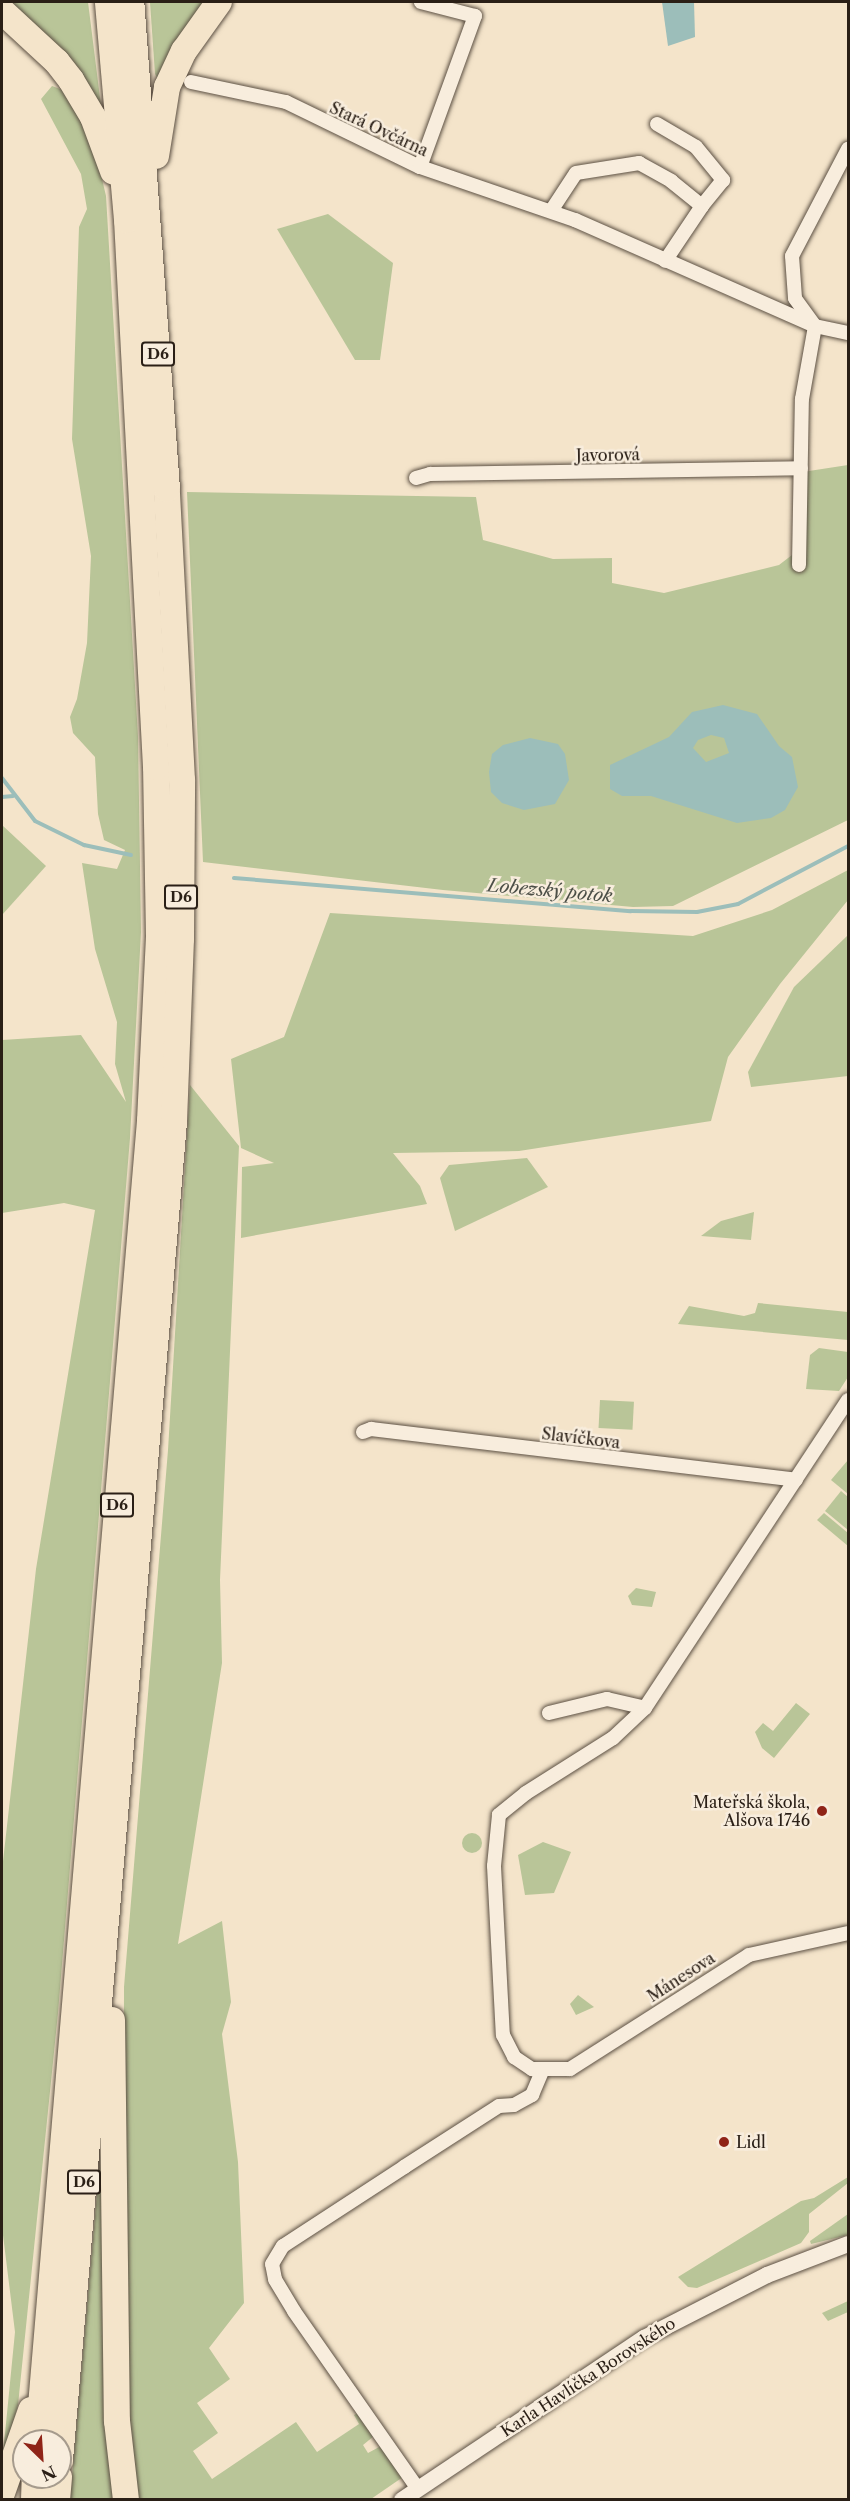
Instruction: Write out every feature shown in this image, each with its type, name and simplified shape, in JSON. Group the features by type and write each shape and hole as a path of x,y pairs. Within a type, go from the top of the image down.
{"highway":[{"name":"D6","path":"63,2429 174,1121 181,939 182,780 138,220 108,2"},
{"name":"D6","path":"39,2429 150,1121 159,936 131,2"},
{"path":"138,220 167,87 184,51 219,2"},
{"path":"2,11 57,62 83,99 138,220"},
{"path":"107,1903 117,2421 126,2499"},
{"path":"2,2493 10,2477 44,2370"}],"street":[{"path":"420,167 475,20 471,13 421,2"},
{"name":"Stará Ovčárna","path":"191,82 286,102 420,167 551,211 815,326 849,333"},
{"path":"657,124 696,147 723,180 702,206 665,261"},
{"path":"799,565 802,399 815,326 795,298 792,256 849,149"},
{"path":"551,211 576,173 639,164 671,181 702,206"},
{"name":"Javorová","path":"416,478 430,474 801,468"},
{"path":"418,2489 290,2304 272,2272 277,2253 499,2106 514,2105 532,2095 542,2071 520,2063 503,2035 494,1866 499,1815 526,1793 614,1738 645,1708 849,1400"},
{"name":"Slavíčkova","path":"363,1432 371,1429 796,1480"},
{"path":"549,1713 607,1699 645,1708"},
{"name":"Mánesova","path":"542,2071 570,2069 749,1955 849,1933"},
{"name":"Karla Havlíčka Borovského","path":"402,2499 645,2338 767,2275 849,2244"}],"green space":[{"path":"5,2 88,2 102,114"},
{"path":"150,2 207,2 158,79 155,74"},
{"path":"52,86 71,93 99,166 106,196 138,736 141,932 130,1138 58,2013 18,2405 2,2464 15,2332 2,2227 2,1870 36,1569 95,1210 64,1203 2,1213 2,1040 81,1035 126,1102 115,1064 117,1022 95,949 82,863 117,869 125,850 104,840 98,814 95,757 73,733 70,717 77,699 87,643 91,556 72,439 79,227 87,209 81,174 41,99"},
{"path":"328,214 393,263 380,360 355,360 277,229"},
{"path":"848,465 848,820 673,906 633,907 443,890 203,862 187,492 476,497 483,540 553,559 612,558 612,583 664,593 779,565 792,555 795,479 809,471"},
{"path":"2,825 46,866 2,915"},
{"path":"848,870 848,900 780,984 728,1057 711,1121 519,1151 393,1153 420,1186 427,1204 241,1238 242,1167 274,1163 241,1148 231,1059 284,1037 330,913 693,936 772,910"},
{"path":"847,936 848,1076 751,1087 748,1072 794,987"},
{"path":"190,1085 239,1146 220,1580 222,1663 178,1944 222,1921 231,2002 222,2034 238,2162 244,2303 209,2348 230,2379 197,2403 218,2433 193,2451 212,2479 296,2422 317,2452 359,2424 354,2415 358,2413 374,2436 363,2445 368,2453 381,2446 403,2477 371,2499 135,2500 123,2384 124,1987 168,1450"},
{"path":"527,1158 548,1187 455,1231 440,1178 449,1165"},
{"path":"754,1212 751,1240 701,1236 721,1221"},
{"path":"758,1303 848,1312 848,1340 678,1324 689,1306 744,1316 755,1313"},
{"path":"819,1348 848,1352 848,1377 839,1391 806,1389 810,1355"},
{"path":"600,1400 634,1402 632,1430 599,1428"},
{"path":"848,1460 848,1494 831,1480"},
{"path":"841,1491 848,1497 848,1530 825,1511"},
{"path":"824,1513 848,1533 848,1546 817,1520"},
{"path":"636,1588 656,1592 652,1607 632,1605 628,1596"},
{"path":"796,1703 810,1714 774,1758 762,1748 755,1732 763,1723 773,1731"},
{"path":"472,1833 479,1836 482,1843 479,1850 472,1853 465,1850 462,1843 465,1836"},
{"path":"543,1842 571,1852 554,1893 525,1895 518,1855"},
{"path":"578,1995 594,2007 576,2015 570,2004"},
{"path":"101,2148 105,2149 120,2499 70,2500"},
{"path":"848,2177 848,2183 809,2214 809,2232 801,2243 697,2288 688,2287 678,2277 801,2201 814,2198"},
{"path":"848,2214 848,2235 811,2244 810,2241"},
{"path":"848,2301 848,2312 828,2321 822,2313"}],"water":[{"path":"662,2 694,2 695,37 668,46"},
{"path":"723,705 757,714 779,746 792,757 798,787 785,810 771,818 737,823 651,796 622,796 610,789 610,765 669,737 692,712","holes":["711,735 724,738 729,753 706,762 693,748 698,740"]},
{"path":"530,738 558,744 565,754 569,780 555,804 524,810 502,803 491,792 489,772 492,754 503,745"}],"waterway":[{"name":"Lobezský potok","path":"2,778 35,821 84,845 131,855"},
{"path":"2,797 13,796"},
{"name":"Lobezský potok","path":"234,878 631,911 697,912 738,904 848,846"}],"place":[{"name":"Mateřská škola, Alšova 1746","path":"822,1811"},
{"name":"Lidl","path":"724,2142"}]}
